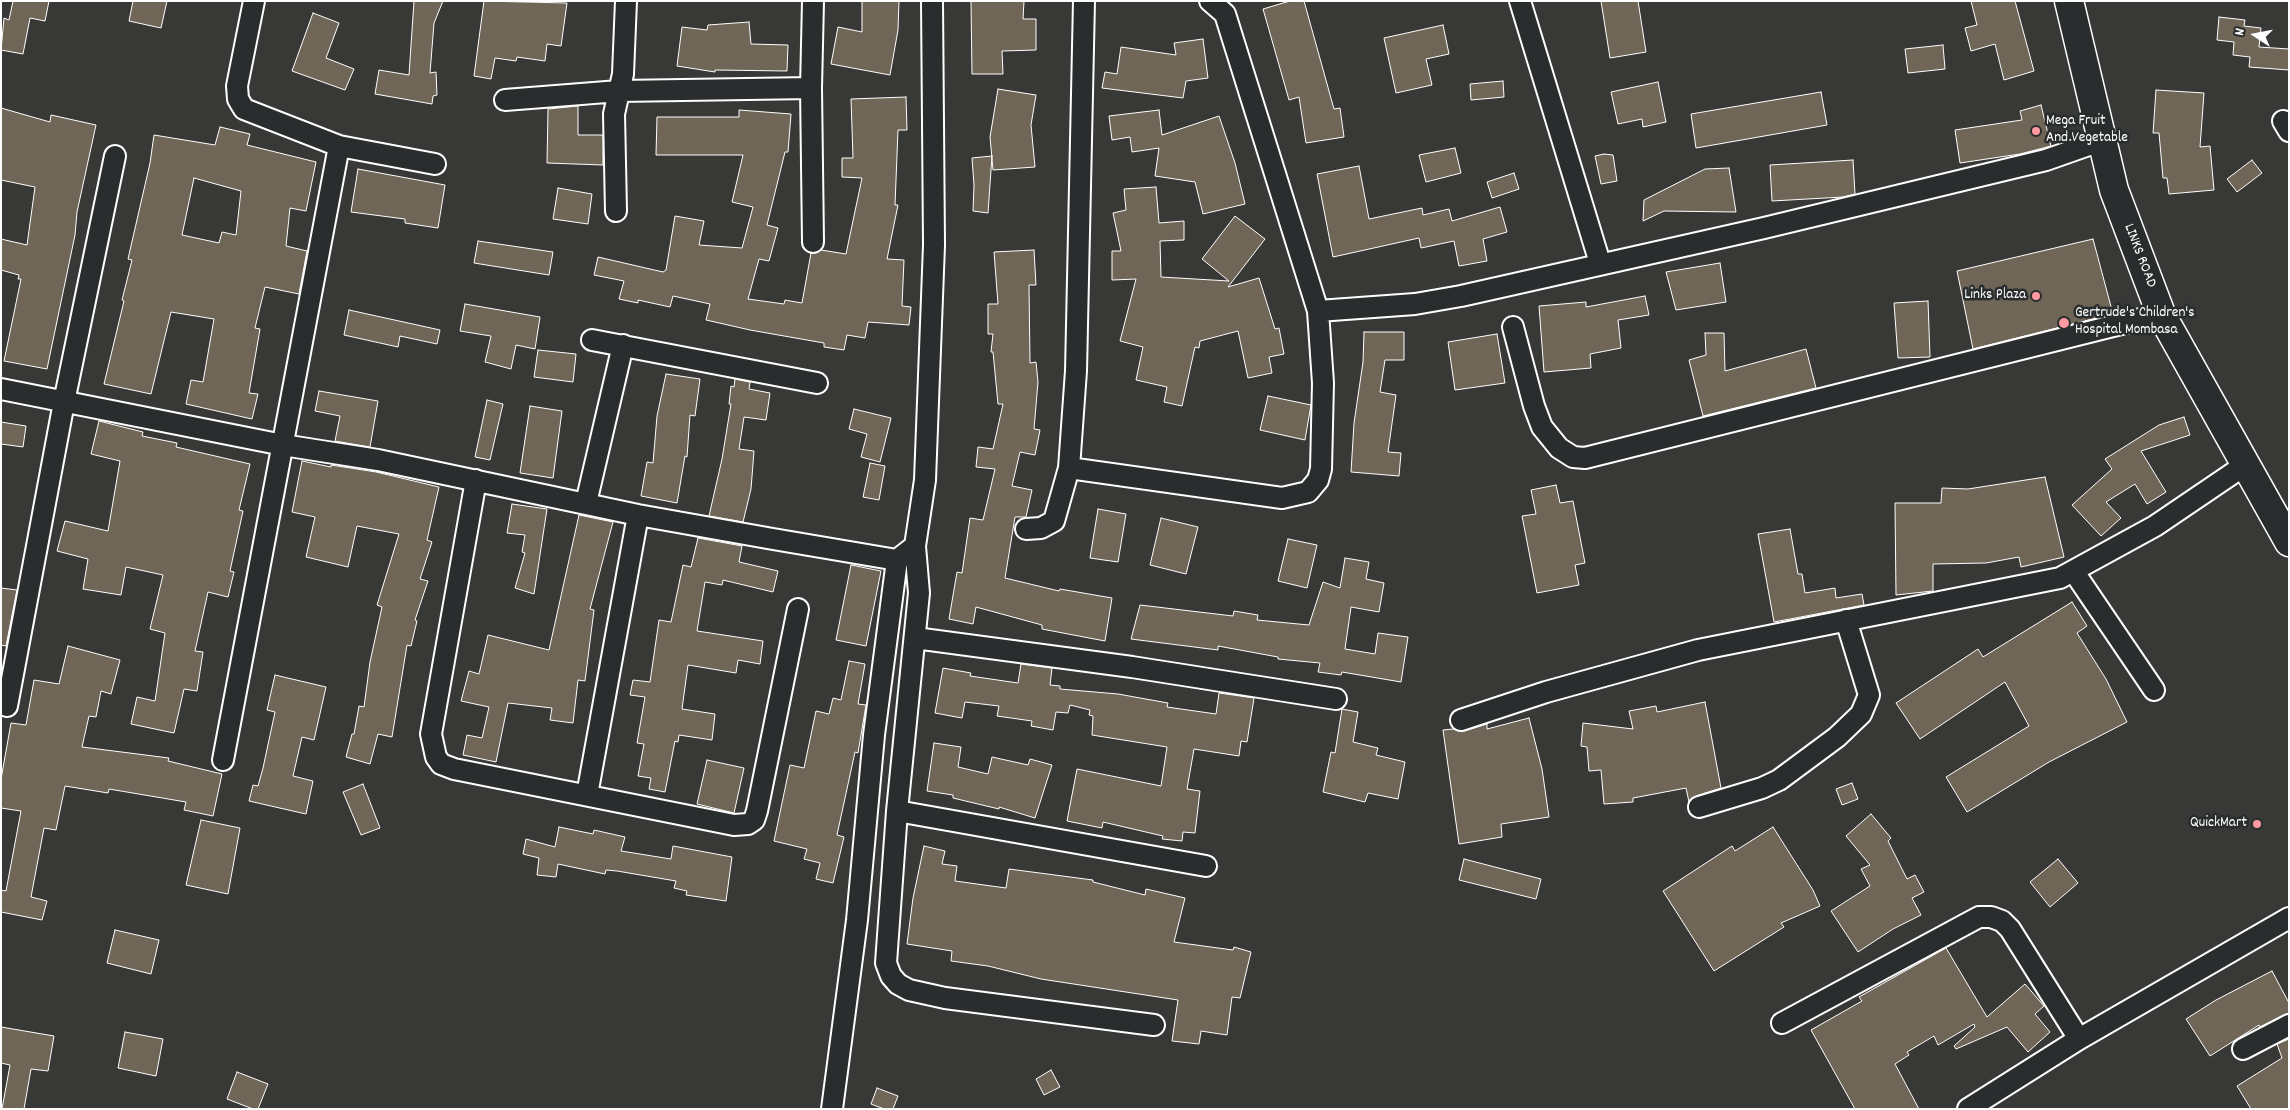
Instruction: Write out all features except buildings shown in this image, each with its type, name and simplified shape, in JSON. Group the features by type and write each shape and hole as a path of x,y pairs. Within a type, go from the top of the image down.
{"main road":[{"name":"LINKS ROAD","path":"2069,1 2114,190 2161,314 2289,542"}],"street":[{"path":"254,1 238,80 238,99 244,109 339,146 436,164"},
{"path":"616,212 614,114 625,47 626,1"},
{"path":"813,1 811,88 813,242"},
{"path":"932,1 934,245 924,480 915,546 918,593 897,811 886,963 891,976 898,984 909,990 946,998 1154,1025"},
{"path":"1026,529 1041,528 1054,521 1069,468 1076,371 1084,1"},
{"path":"1069,468 1282,498 1308,492 1318,480 1321,469 1323,383 1318,311 1225,14 1210,1"},
{"path":"1520,1 1600,263"},
{"path":"505,100 619,91 811,88"},
{"path":"1318,311 1439,301 1600,263 1764,228 2046,160 2103,140"},
{"path":"223,760 339,146"},
{"path":"7,706 64,402 115,156"},
{"path":"1513,327 1534,406 1542,426 1559,448 1573,457 1585,458 2161,314"},
{"path":"592,340 817,383"},
{"path":"586,503 623,345"},
{"path":"1,389 283,446 378,460 638,515 897,560"},
{"path":"1461,720 1546,692 1698,650 2045,583 2074,572 2154,526 2245,465"},
{"path":"476,480 431,734 433,750 441,764 454,769 743,826 754,820 798,609"},
{"path":"587,795 638,515"},
{"path":"832,1109 857,920 874,735 897,560 915,546"},
{"path":"2074,572 2154,690"},
{"path":"1698,807 1762,788 1779,780 1823,748 1853,724 1862,714 1869,695 1846,620"},
{"path":"914,638 1132,667 1336,698"},
{"path":"897,811 1206,866"},
{"path":"1782,1023 1979,917 1991,917 2002,921 2010,929 2079,1039"},
{"path":"1968,1109 2079,1039 2289,918"},
{"path":"2243,1049 2289,1024"}],"place":[{"name":"Mega Fruit And Vegetable","path":"2036,131"},
{"name":"Links Plaza","path":"2036,296"},
{"name":"Gertrude's Children's Hospital Mombasa","path":"2064,323"},
{"name":"QuickMart","path":"2257,824"}]}
